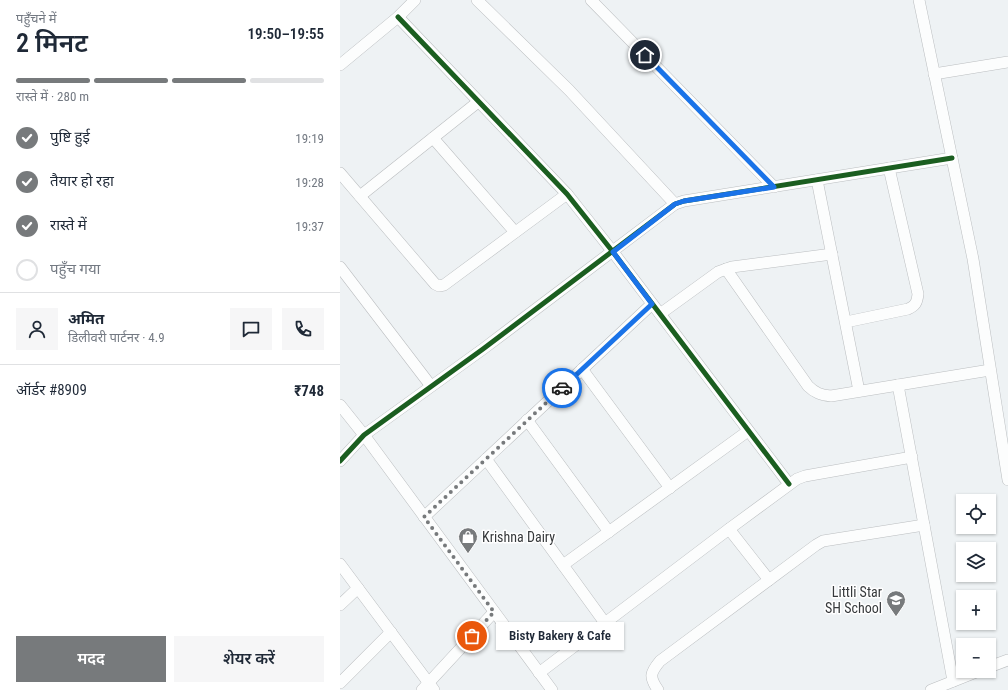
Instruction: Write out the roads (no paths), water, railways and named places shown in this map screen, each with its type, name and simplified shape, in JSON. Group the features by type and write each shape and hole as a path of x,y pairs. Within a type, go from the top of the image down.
{"street":[{"path":"340,64 398,17 415,0"},
{"path":"477,0 569,90 675,204"},
{"path":"590,0 774,187"},
{"path":"919,0 973,259 1008,480"},
{"path":"398,17 567,194 613,252 788,484"},
{"path":"934,74 1008,62"},
{"path":"360,196 478,102"},
{"path":"433,138 515,232"},
{"path":"340,461 364,435 484,349 675,204 684,201 952,158"},
{"path":"846,322 908,309 914,306 917,301 918,294 889,168"},
{"path":"340,173 435,284 439,286 444,285 567,194"},
{"path":"817,180 859,391"},
{"path":"660,314 718,272 726,269 832,254"},
{"path":"340,267 431,386"},
{"path":"726,269 808,386 814,392 831,396 990,370"},
{"path":"424,517 652,304"},
{"path":"582,369 670,488"},
{"path":"898,385 953,681"},
{"path":"340,405 364,435 552,690"},
{"path":"998,415 1008,409"},
{"path":"527,420 609,532"},
{"path":"563,565 748,431"},
{"path":"539,673 788,484 805,476 912,457"},
{"path":"486,458 605,623"},
{"path":"658,690 653,682 652,675 660,661 816,544 924,525"},
{"path":"729,529 769,580"},
{"path":"340,564 391,632 428,688 494,612"},
{"path":"340,605 358,588"},
{"path":"340,683 391,632"},
{"path":"996,664 1008,660"},
{"path":"931,690 961,678"}],"place":[{"name":"Krishna Dairy","path":"468,554"},
{"name":"Littli Star SH School","path":"896,617"},
{"name":"Bisty Bakery & Cafe","path":"472,636"}]}
